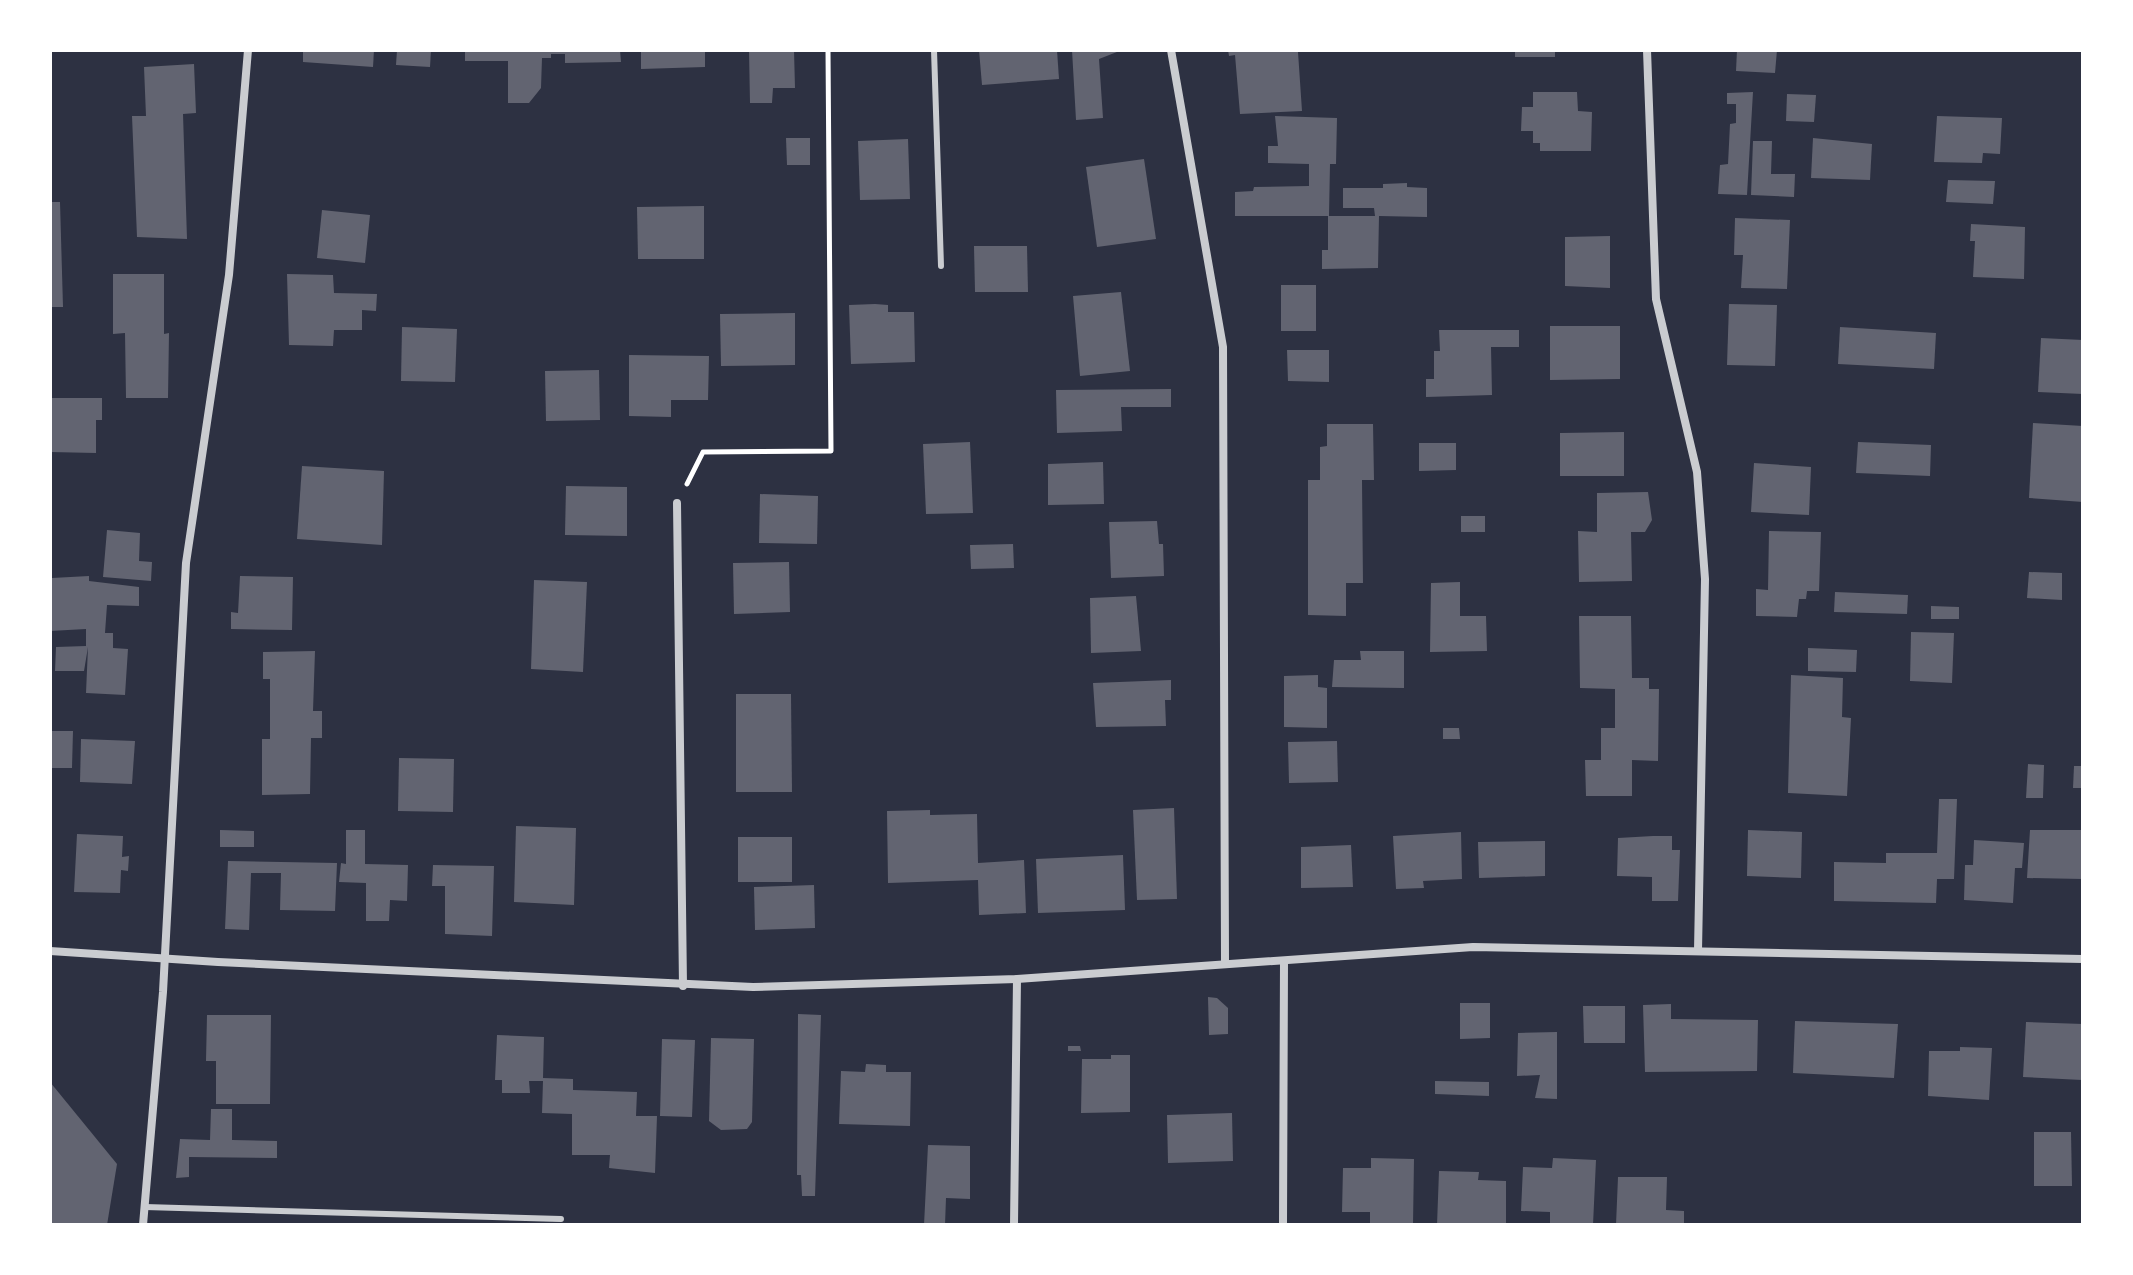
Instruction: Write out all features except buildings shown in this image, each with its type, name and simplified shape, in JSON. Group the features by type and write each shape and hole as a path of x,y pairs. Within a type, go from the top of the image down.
{"street":[{"path":"143,1225 163,959 186,563 229,275 248,50"},
{"path":"1171,50 1223,347 1225,963"},
{"path":"1647,50 1656,299 1697,472 1705,579 1698,951"},
{"path":"677,503 683,986"},
{"path":"50,951 683,986 1017,979 1473,947 2083,959"},
{"path":"1283,1225 1284,961"},
{"path":"1014,1225 1017,979"}],"lane":[{"path":"934,50 941,266"},
{"path":"145,1207 561,1219"}],"path":[{"path":"677,503 703,452 831,451 828,50"}]}
